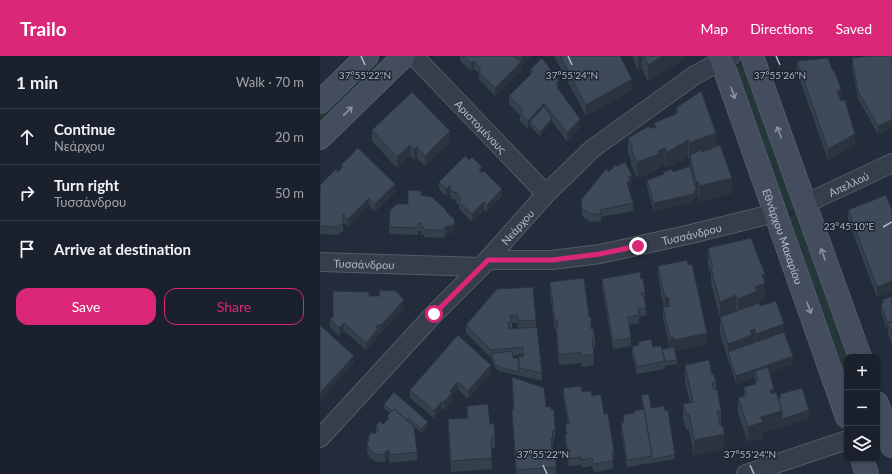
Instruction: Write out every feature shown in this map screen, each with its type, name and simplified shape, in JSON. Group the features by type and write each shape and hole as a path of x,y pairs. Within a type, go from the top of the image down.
{"street":[{"path":"320,102 367,56"},
{"path":"752,56 859,354"},
{"path":"320,138 414,57"},
{"name":"Αριστομένους","path":"414,57 546,194"},
{"name":"Νεάρχου","path":"320,438 434,314 484,264 546,194 592,150 695,75 724,58"},
{"name":"Εθνάρχου Μακαρίου","path":"724,58 775,213 844,408"},
{"name":"Απελλού","path":"805,204 892,163"},
{"name":"Τυσσάνδρου","path":"320,262 484,264 552,260 600,254 691,234 775,213"},
{"path":"880,411 887,431"},
{"path":"746,474 844,441"},
{"path":"863,462 867,474"}],"green space":[{"path":"376,60 382,67 320,128 320,115"},
{"path":"746,63 797,208 787,212 736,67"},
{"path":"798,213 849,354 844,354 844,373 788,217"}],"building":[{"path":"463,56 514,56 521,62 495,88 479,72 481,69 474,61 471,63"},
{"path":"560,56 620,56 632,79 586,105"},
{"path":"643,56 663,56 648,65"},
{"path":"892,56 892,120 878,126 858,91 852,58"},
{"path":"542,58 559,81 556,83 558,86 557,87 580,119 567,133 544,103 528,121 520,114 523,110 509,96 533,72 530,70"},
{"path":"828,58 841,89 837,91 841,101 845,100 855,134 828,149 797,61"},
{"path":"701,91 716,133 689,143 688,140 685,141 685,143 666,152 665,148 658,151 659,154 637,162 628,138 649,126 650,128 653,127 654,129 656,127 654,123 678,113 676,108"},
{"path":"412,92 450,131 425,156 417,147 414,149 410,145 397,157 372,130"},
{"path":"544,106 552,118 540,132 530,122"},
{"path":"720,145 732,178 699,186 698,181 696,182 690,155 701,150 702,152"},
{"path":"358,148 395,184 375,204 369,198 348,219 343,214 343,225 339,225 338,227 320,226 320,185 336,169 338,172 343,167 341,165"},
{"path":"465,156 469,160 472,157 482,167 479,170 482,173 484,171 502,189 487,205 484,202 472,214 459,202 461,199 456,194 457,193 451,191 450,186 446,189 439,182"},
{"path":"625,162 632,175 628,177 631,180 627,182 633,203 600,210 601,214 591,214 585,211 582,208 581,200 606,169 609,172 615,165 617,166"},
{"path":"690,166 696,190 694,191 694,194 654,203 647,180 664,174 663,172 672,169 673,172"},
{"path":"408,190 421,191 421,195 432,197 450,216 453,217 455,222 453,225 445,227 445,230 424,230 424,227 421,227 421,223 418,223 418,228 389,227 390,210 397,204 408,204"},
{"path":"886,195 892,211 892,281 877,287 848,210"},
{"path":"751,238 765,274 762,275 765,283 755,287 757,291 738,299 736,295 720,302 711,268 713,268 708,248"},
{"path":"687,260 688,265 692,264 707,333 674,340 674,337 670,338 663,307 670,306 668,297 665,298 658,266"},
{"path":"640,272 641,279 643,278 645,293 641,293 642,296 644,296 646,308 638,309 639,315 628,317 631,338 613,341 602,279"},
{"path":"584,278 589,317 591,317 591,329 593,328 595,338 592,338 594,354 582,356 581,352 559,355 556,327 558,326 557,320 555,321 550,282"},
{"path":"533,287 536,320 518,321 517,315 510,315 512,322 508,322 509,329 537,327 542,373 519,368 519,356 523,357 523,347 491,350 466,325 497,289"},
{"path":"379,290 396,291 404,300 380,326 379,324 376,327 378,329 366,343 344,323 339,328 330,319 333,317 333,291 369,292 369,296 380,296"},
{"path":"892,296 892,322 887,322 881,304 883,303 882,300"},
{"path":"776,301 784,324 756,334 755,329 750,331 752,335 728,344 720,317 759,303 760,306"},
{"path":"892,322 892,334 888,323"},
{"path":"320,325 354,356 320,393"},
{"path":"784,332 793,356 736,376 728,352"},
{"path":"458,335 491,365 468,391 458,382 450,391 452,393 444,402 442,401 434,411 410,390"},
{"path":"651,339 653,347 661,346 665,361 637,367 632,347 639,345 638,342"},
{"path":"674,347 677,360 665,362 662,349"},
{"path":"512,351 513,358 518,358 519,372 499,367 495,364 491,354"},
{"path":"709,360 712,375 714,374 716,383 712,383 714,390 717,389 721,410 717,411 720,426 723,426 724,434 694,440 689,414 686,414 683,404 693,402 685,365"},
{"path":"768,367 774,389 770,390 771,394 776,392 782,411 761,417 763,422 748,427 738,398 747,395 744,387 756,384 755,381 758,380 755,371"},
{"path":"512,377 544,388 546,407 551,406 551,410 554,409 555,431 552,431 553,438 551,438 552,450 555,450 556,467 516,470 512,409 514,409"},
{"path":"581,386 582,392 591,391 592,396 601,394 604,414 608,414 614,451 612,451 613,461 594,464 592,458 582,460 581,457 569,459 565,424 569,424 563,388"},
{"path":"802,388 809,410 782,419 782,411 778,399 781,398 780,394"},
{"path":"394,392 428,422 422,429 408,418 406,420 394,409 392,411 384,404"},
{"path":"649,394 651,408 664,406 665,411 668,410 675,455 652,459 641,395"},
{"path":"488,404 490,424 494,424 495,437 491,438 492,458 451,461 448,419 468,418 467,406"},
{"path":"394,409 414,427 417,452 390,455 389,450 385,452 385,454 377,455 370,450 367,444 369,439 368,437 372,432 375,434 379,429 376,426 380,421 383,424 389,418 387,416"},
{"path":"644,409 652,456 627,460 621,423 624,423 623,415"}],"route":[{"path":"434,314 488,260 552,260 600,254 638,246"}]}
